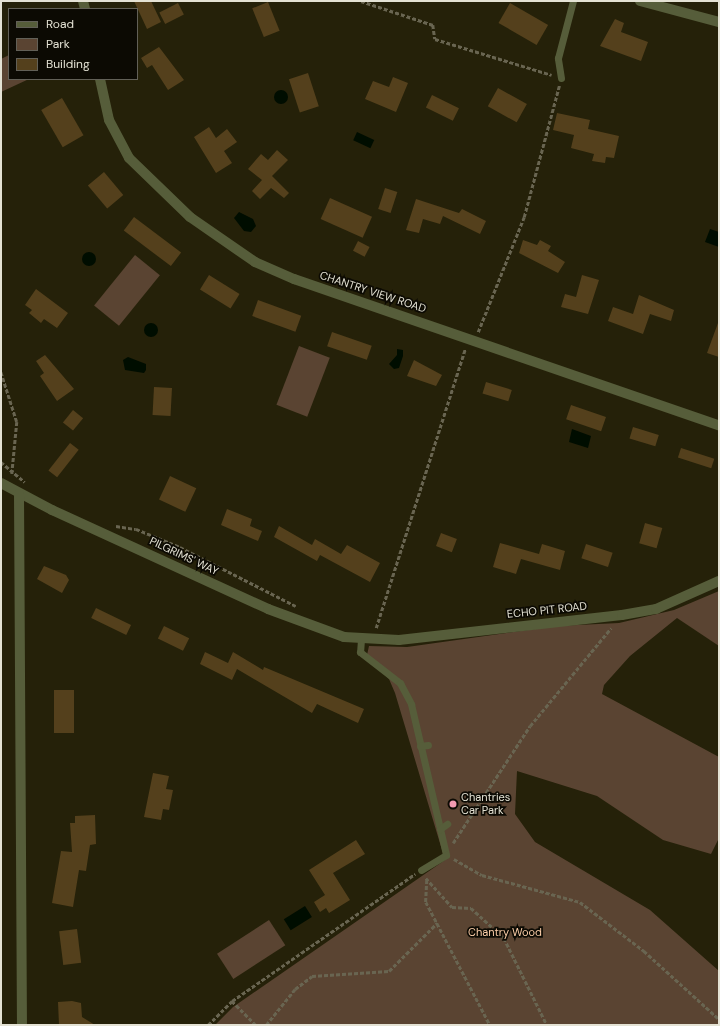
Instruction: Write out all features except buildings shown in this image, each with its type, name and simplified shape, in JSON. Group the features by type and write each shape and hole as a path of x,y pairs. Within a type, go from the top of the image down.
{"street":[{"path":"640,1 719,22"},
{"name":"CHANTRY VIEW ROAD","path":"100,80 109,120 129,158 196,221 262,266 719,425"},
{"name":"PILGRIMS' WAY","path":"3,484 19,494 311,627 361,639 372,640"},
{"path":"19,494 22,1025"},
{"name":"ECHO PIT ROAD","path":"372,640 427,638 554,620 622,615 656,609 719,581"}],"lane":[{"path":"561,78 558,58 573,1"},
{"path":"361,639 360,652 400,683 411,704 446,855 421,870"},
{"path":"420,746 428,745"},
{"path":"440,829 447,824"}],"path":[{"path":"361,1 433,25 435,39 561,78 524,217 478,331 469,337 372,640"},
{"path":"1,372 17,422 13,473 3,484"},
{"path":"1,462 30,485"},
{"path":"111,524 136,529 180,547 303,610"},
{"path":"622,615 530,726 446,855 482,874 580,902 644,951 719,1019"},
{"path":"208,1025 232,1001 421,870 427,880 452,907 471,908 504,938 547,1025"},
{"path":"427,880 426,902 490,1025"},
{"path":"266,1025 295,989 312,976 389,971 437,923"},
{"path":"232,1001 254,1024"}],"green space":[{"path":"8,56 8,80 27,80 1,92 1,59"},
{"path":"135,255 160,275 119,326 94,306"},
{"path":"299,346 330,358 307,417 276,405"},
{"name":"Chantry Wood","path":"719,591 719,646 677,618 630,656 604,685 602,694 719,757 719,838 711,854 663,840 597,796 517,771 515,814 535,842 650,910 719,971 719,1025 215,1025 233,1007 445,860 395,693 389,679 367,655 369,646 407,647 557,626 619,623 674,610"},
{"path":"269,920 285,945 233,979 217,954"}],"shaded area":[{"path":"278,90 284,90 288,94 288,100 284,104 278,104 274,100 274,94"},
{"path":"357,132 374,140 370,148 353,140"},
{"path":"239,212 253,219 256,226 251,232 244,231 234,218"},
{"path":"710,229 719,232 719,247 705,242"},
{"path":"86,252 92,252 96,256 96,262 92,266 86,266 82,262 82,256"},
{"path":"148,323 154,323 158,327 158,333 154,337 148,337 144,333 144,327"},
{"path":"397,349 403,350 403,356 399,368 394,369 389,364 397,355"},
{"path":"128,357 146,364 146,370 144,373 125,370 123,360"},
{"path":"572,429 591,436 588,448 569,442"},
{"path":"305,906 312,917 291,930 284,919"}],"place":[{"name":"Chantries Car Park","path":"453,804"}]}
